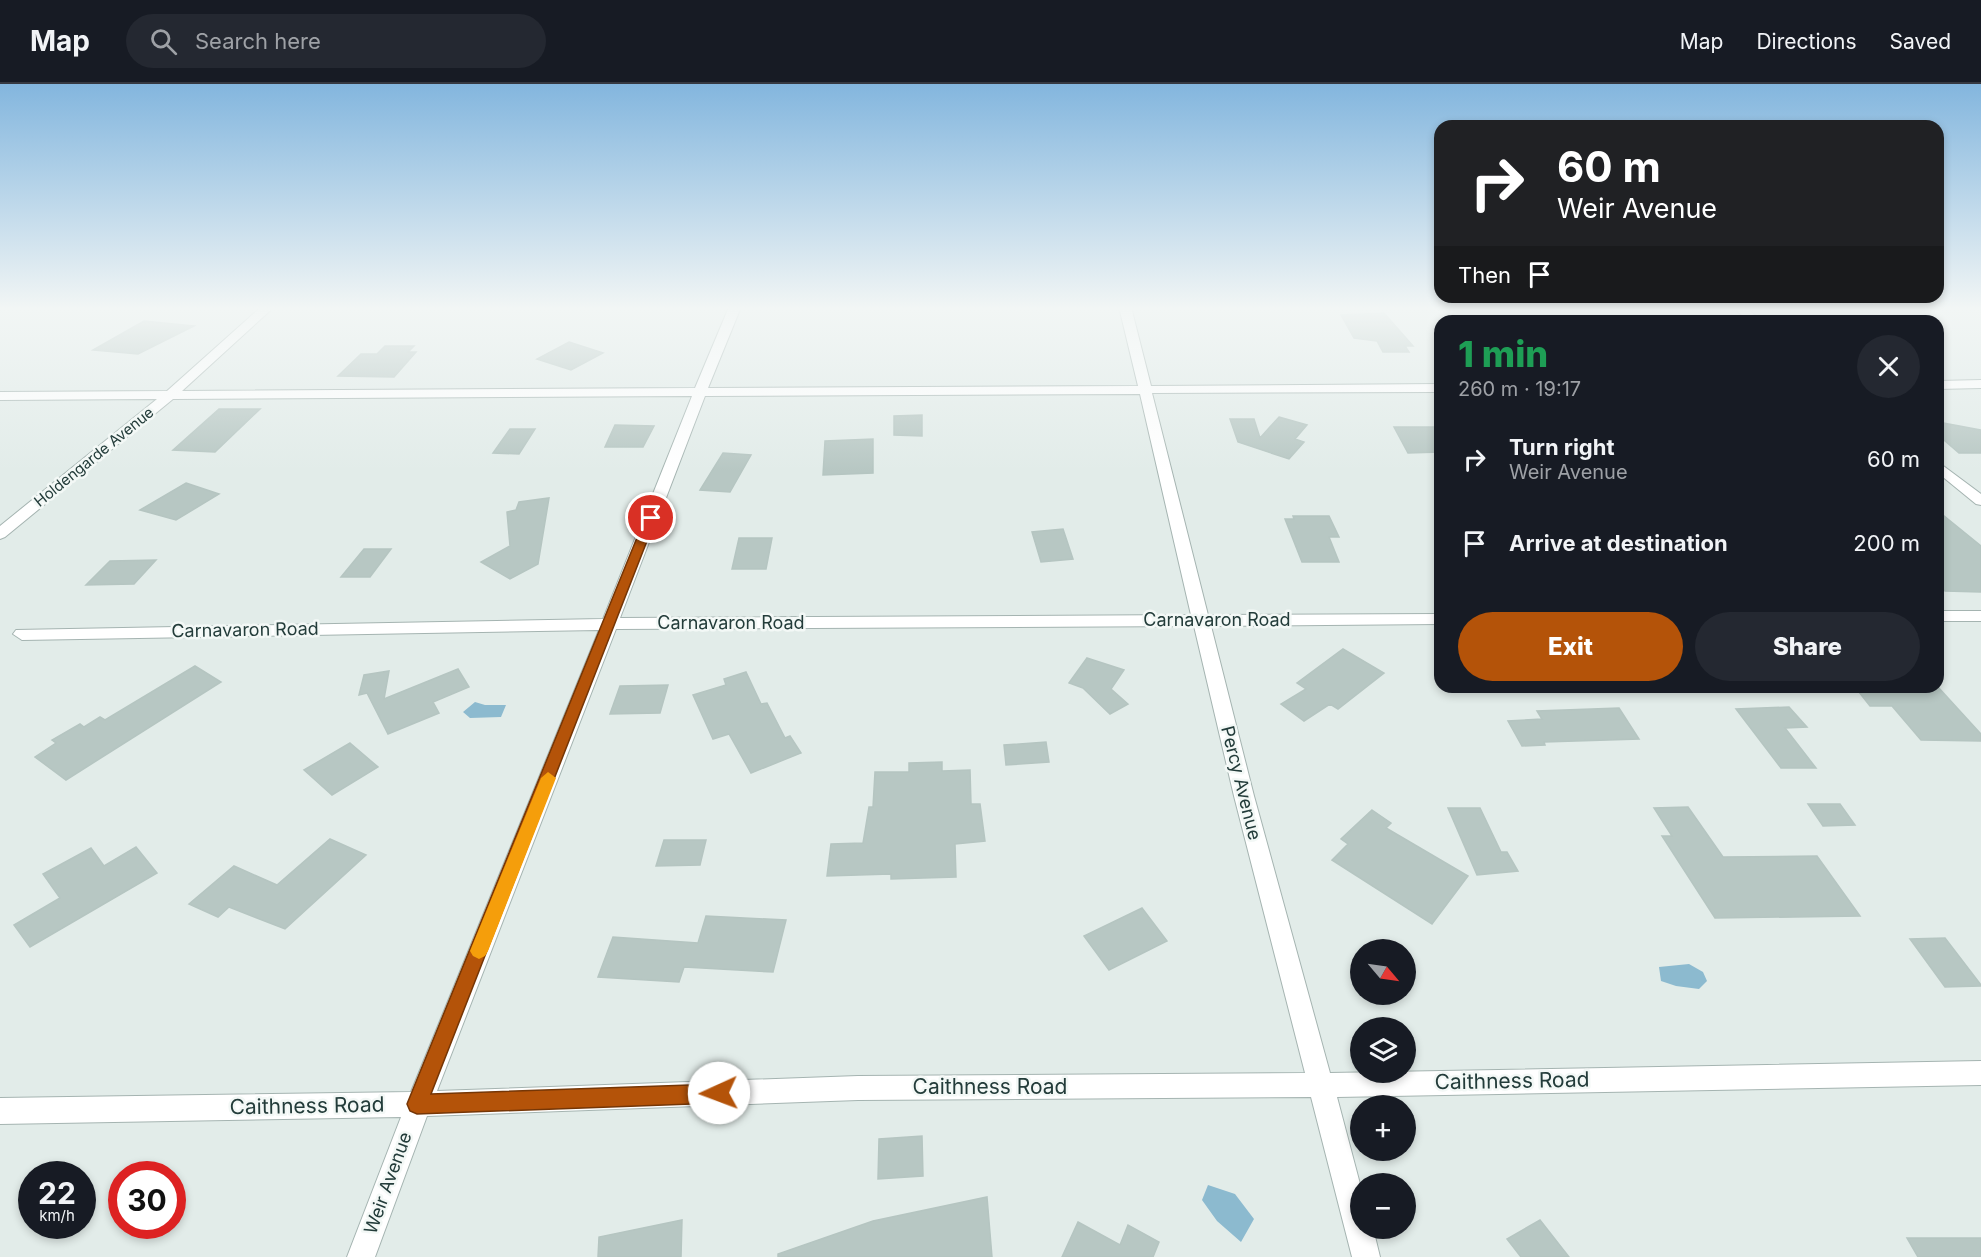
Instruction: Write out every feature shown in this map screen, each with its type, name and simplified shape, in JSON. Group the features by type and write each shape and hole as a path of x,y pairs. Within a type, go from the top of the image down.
{"street":[{"name":"Holdengarde Avenue","path":"0,534 207,362"},
{"name":"Weir Avenue","path":"361,1257 417,1104 610,624 711,362"},
{"name":"Percy Avenue","path":"1139,362 1201,621 1365,1257"},
{"path":"1944,385 1981,384"},
{"path":"0,396 699,390 1434,388"},
{"path":"1944,471 1981,501"},
{"path":"1944,616 1981,616"},
{"name":"Carnavaron Road","path":"22,634 610,624 1434,619"},
{"name":"Caithness Road","path":"0,1111 417,1104 858,1088 1320,1085 1646,1077 1981,1073"}],"water":[{"path":"475,702 485,705 506,705 501,717 470,718 463,712"},
{"path":"1689,964 1703,972 1707,981 1699,989 1676,986 1661,981 1659,967"},
{"path":"1208,1185 1235,1194 1254,1219 1241,1242 1217,1221 1202,1200"}],"building":[{"path":"353,362 407,362 394,377 338,376"},
{"path":"545,362 587,362 571,370"},
{"path":"219,409 260,409 215,452 173,450"},
{"path":"922,415 922,436 894,435 894,416"},
{"path":"1279,417 1307,425 1295,439 1304,442 1289,459 1238,442 1230,419 1254,419 1260,438"},
{"path":"1944,423 1981,430 1981,453 1959,453 1944,440"},
{"path":"615,425 654,426 643,447 605,447"},
{"path":"1394,427 1434,427 1434,452 1408,453"},
{"path":"510,429 535,429 519,454 493,453"},
{"path":"873,439 873,473 823,475 825,441"},
{"path":"723,453 751,455 730,492 700,490"},
{"path":"186,483 219,494 176,520 140,510"},
{"path":"549,498 538,564 510,579 481,562 510,546 507,512 516,510 519,502"},
{"path":"1293,516 1329,516 1339,537 1329,537 1339,562 1302,562 1285,519 1294,519"},
{"path":"1944,516 1981,546 1981,592 1945,591"},
{"path":"1063,529 1073,559 1041,562 1032,532"},
{"path":"739,538 772,538 766,569 732,569"},
{"path":"364,549 391,549 370,577 341,577"},
{"path":"156,560 134,584 86,585 110,561"},
{"path":"1343,649 1384,673 1338,709 1330,704 1304,721 1281,704 1306,689 1297,683"},
{"path":"1087,658 1124,670 1111,689 1128,704 1110,714 1083,688 1069,683"},
{"path":"195,666 221,682 66,780 35,757 56,743 52,740 80,724 84,727 100,717 105,720"},
{"path":"458,669 469,687 433,702 439,713 388,734 367,693 359,695 364,675 389,671 384,699"},
{"path":"746,672 761,704 767,703 785,738 790,736 801,753 751,773 729,734 713,739 693,695 726,685 724,679"},
{"path":"668,685 660,713 610,714 620,686"},
{"path":"1860,693 1943,693 1981,734 1981,741 1921,740 1892,706 1870,706"},
{"path":"1789,707 1807,727 1785,728 1816,768 1781,768 1736,709"},
{"path":"1619,708 1639,739 1544,742 1545,745 1522,746 1508,721 1542,719 1537,711"},
{"path":"1046,742 1049,762 1006,765 1004,745"},
{"path":"350,743 378,767 332,795 304,770"},
{"path":"942,762 942,771 970,770 971,804 980,804 985,841 955,844 956,877 891,879 891,874 827,876 831,844 863,843 869,807 873,807 875,772 909,772 909,763"},
{"path":"1808,804 1840,804 1855,825 1823,826"},
{"path":"1688,807 1723,857 1817,856 1860,916 1715,918 1662,836 1672,836 1654,808"},
{"path":"1448,808 1480,808 1501,852 1507,852 1518,871 1477,875"},
{"path":"1372,810 1391,823 1386,828 1468,876 1432,924 1332,860 1348,844 1341,839"},
{"path":"330,839 366,855 285,929 229,907 218,917 189,904 234,866 277,885"},
{"path":"664,840 706,840 700,865 656,866"},
{"path":"136,847 157,873 30,947 14,925 60,898 43,874 91,848 104,866"},
{"path":"1142,908 1167,941 1109,970 1084,936"},
{"path":"706,916 786,920 773,972 684,967 679,982 598,977 613,937 698,943"},
{"path":"1945,938 1981,986 1945,987 1910,939"},
{"path":"922,1136 923,1176 878,1179 879,1139"},
{"path":"987,1197 992,1257 778,1257 778,1254 873,1221"},
{"path":"682,1220 681,1257 598,1257 599,1237"},
{"path":"1540,1220 1569,1257 1521,1257 1507,1239"},
{"path":"1078,1222 1120,1245 1128,1225 1159,1242 1153,1257 1062,1257"},
{"path":"1907,1238 1981,1238 1981,1257 1918,1257"}],"slow traffic":[{"path":"479,951 548,778"}],"route":[{"path":"651,518 417,1104 719,1093"}]}
